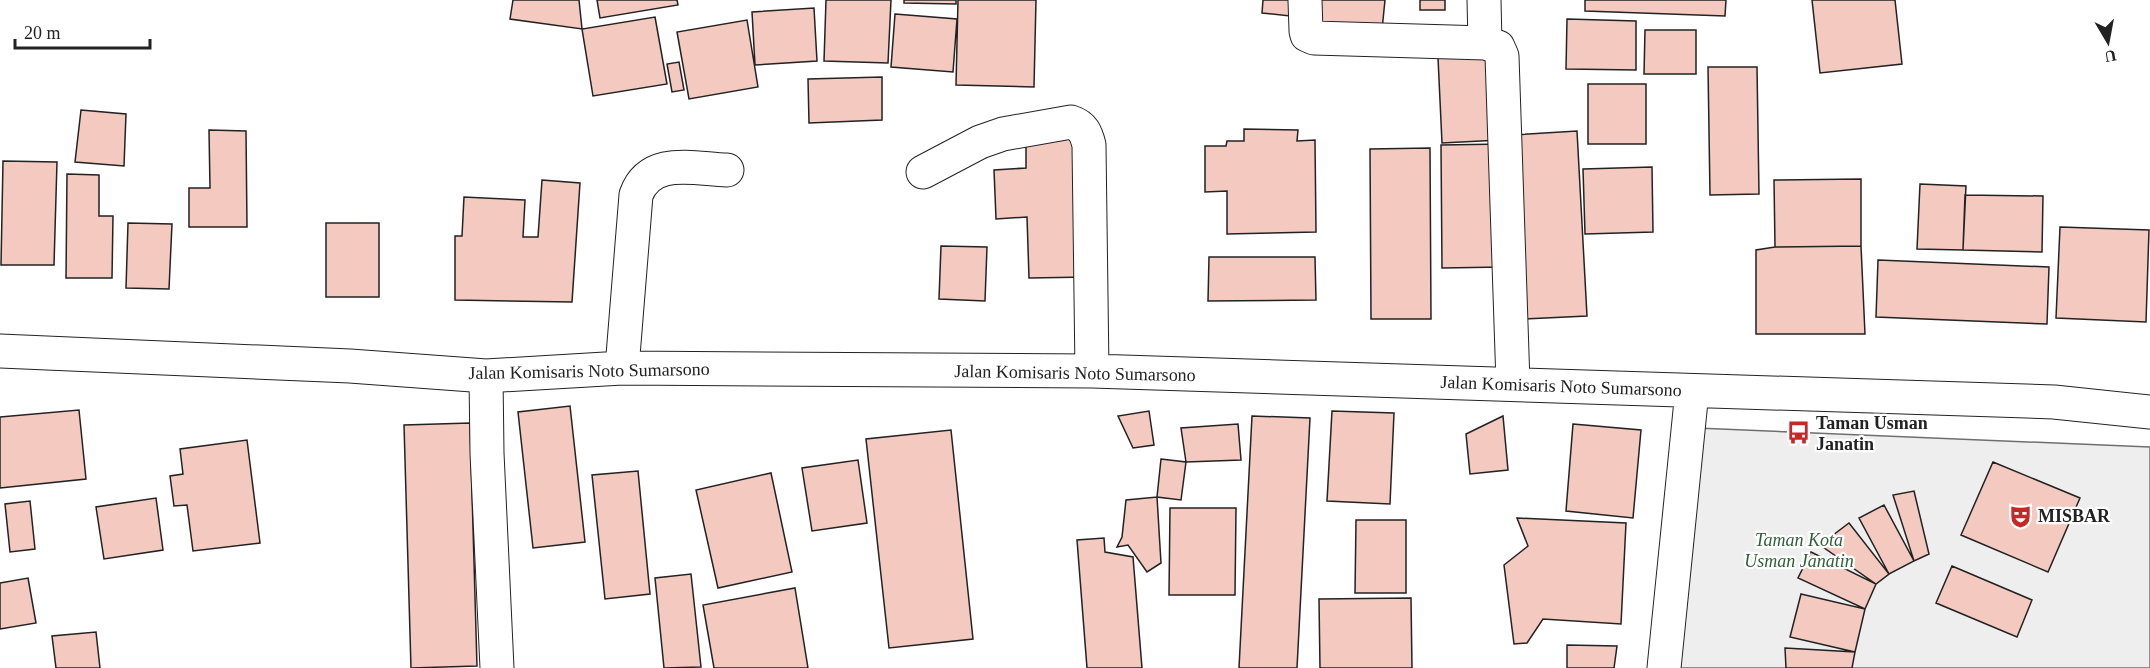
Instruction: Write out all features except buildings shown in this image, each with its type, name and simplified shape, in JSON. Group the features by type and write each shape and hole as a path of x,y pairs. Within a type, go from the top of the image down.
{"street":[{"path":"1305,0 1306,31 1307,35 1314,38 1485,43 1498,47 1502,56 1513,383"},
{"path":"1484,0 1485,43"},
{"path":"923,172 980,142 1003,134 1071,122 1080,125 1085,131 1089,145 1092,371"},
{"path":"622,368 636,195 639,186 647,176 667,167 727,170"},
{"name":"Jalan Komisaris Noto Sumarsono","path":"0,351 350,366 486,376 622,368 1092,371 2054,402 2150,412"},
{"path":"486,376 497,668"},
{"path":"1664,668 1692,391"}],"green space":[{"name":"Taman Kota Usman Janatin","path":"1697,428 2150,447 2150,668 1663,668"}],"place":[{"name":"Taman Usman Janatin","path":"1798,433"},
{"name":"MISBAR","path":"2020,516"}]}
